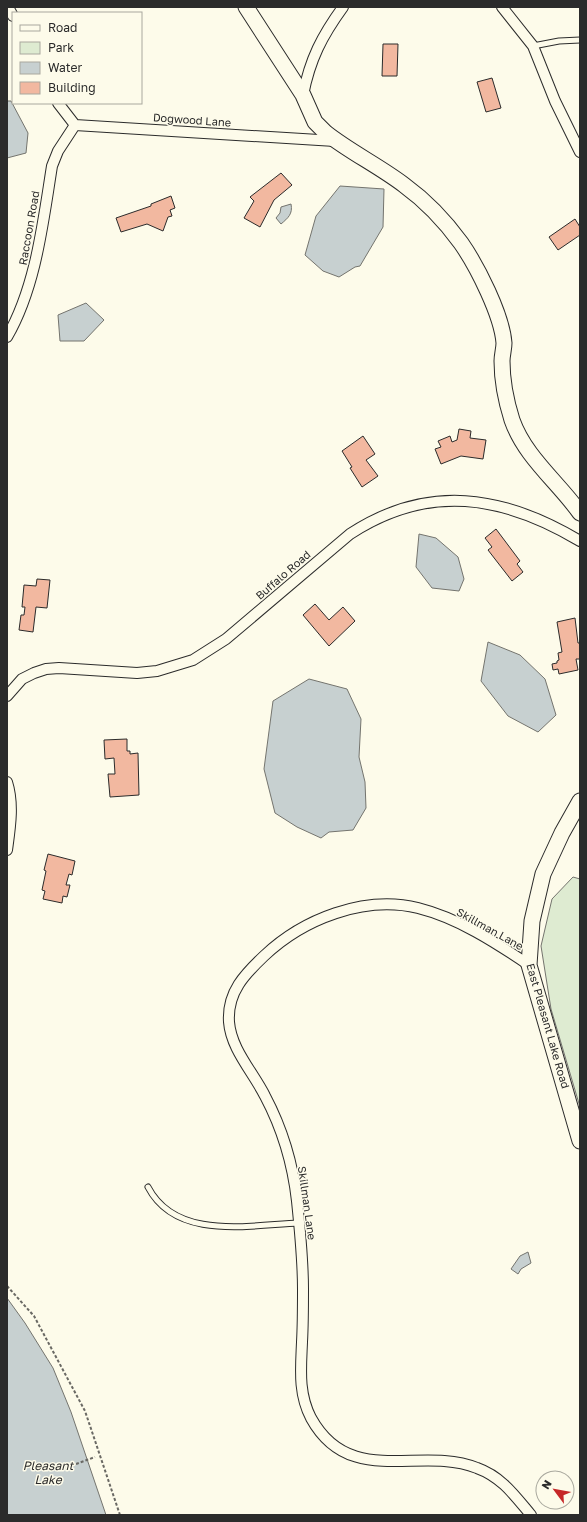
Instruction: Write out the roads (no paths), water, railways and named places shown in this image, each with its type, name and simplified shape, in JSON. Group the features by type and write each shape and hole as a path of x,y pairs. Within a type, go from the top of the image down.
{"street":[{"path":"246,7 303,95 315,122 335,141 404,186 440,217 461,244 476,267 497,316 504,343 503,379 506,402 513,422 534,459 566,494 580,513"},
{"path":"303,95 313,56 326,31 343,7"},
{"path":"502,7 533,46 555,101 580,152"},
{"path":"59,104 75,125"},
{"name":"Dogwood Lane","path":"75,125 335,141"},
{"name":"Raccoon Road","path":"7,337 19,314 32,279 52,166 58,151 75,125"},
{"name":"Buffalo Road","path":"7,696 22,679 46,669 59,668 137,673 157,671 193,660 226,639 350,534 369,521 412,505 452,501 490,505 536,518 580,541"},
{"path":"7,782 10,790 11,822 7,850"},
{"name":"East Pleasant Lake Road","path":"580,801 562,833 543,874 532,921 529,965 580,1141"},
{"name":"Skillman Lane","path":"529,965 500,945 448,919 417,908 393,905 353,908 312,922 276,944 247,972 233,994 229,1008 231,1033 236,1047 267,1098 278,1126 294,1184 299,1223 303,1289 300,1375 301,1390 305,1406 321,1432 331,1442 345,1451 360,1458 376,1461 445,1461 461,1463 477,1468 504,1484 531,1515"}],"lane":[{"path":"533,46 559,41 580,40"},
{"path":"148,1187 162,1206 172,1214 203,1224 240,1228 263,1224 299,1223"}],"water":[{"path":"7,101 11,101 28,133 26,153 7,158"},
{"path":"340,186 384,189 383,227 360,266 355,267 339,277 323,271 305,255 316,216"},
{"path":"291,204 291,213 281,224 276,218 280,213 281,207"},
{"path":"86,303 104,320 84,341 60,341 58,315"},
{"path":"419,534 436,538 458,557 464,579 459,591 432,588 416,567"},
{"path":"488,642 520,655 545,679 556,715 538,732 508,716 481,681"},
{"path":"309,679 347,689 361,719 359,757 365,782 366,808 353,830 329,832 321,838 297,827 275,813 264,769 273,701"},
{"path":"528,1252 531,1263 521,1269 518,1274 511,1269 520,1256"},
{"name":"Pleasant Lake","path":"7,1298 25,1323 53,1368 71,1412 106,1515 7,1515"}]}
